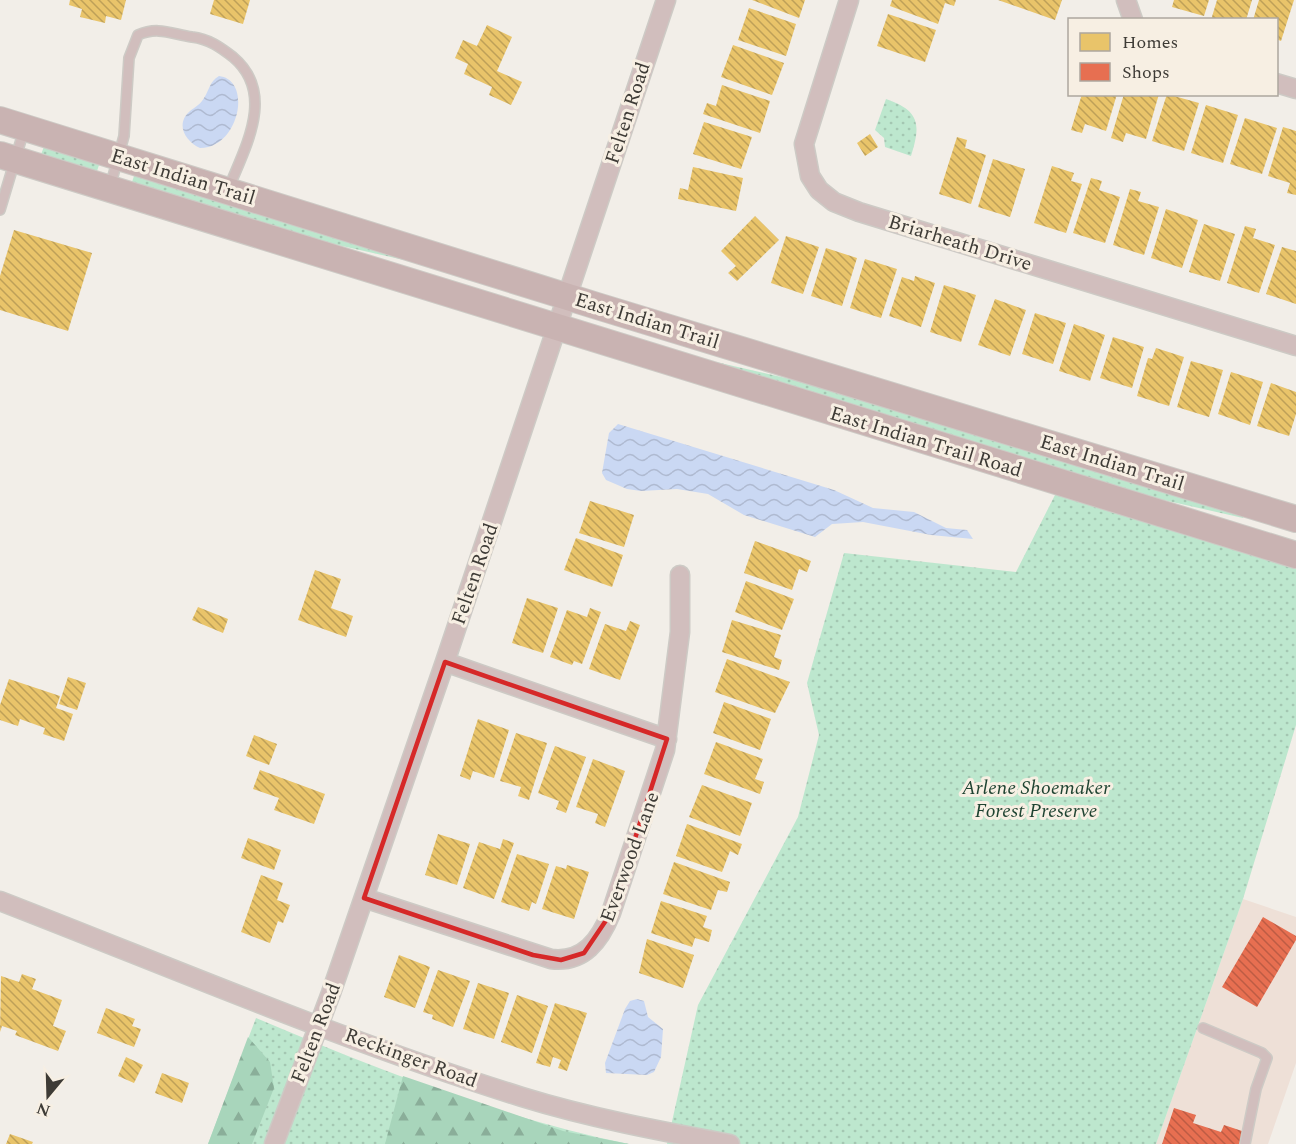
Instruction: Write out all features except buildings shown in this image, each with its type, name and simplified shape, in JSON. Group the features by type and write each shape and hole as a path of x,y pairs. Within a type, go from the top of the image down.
{"main road":[{"name":"East Indian Trail","path":"0,120 567,297 1296,519"},
{"name":"East Indian Trail","path":"8,157 557,328"},
{"name":"East Indian Trail Road","path":"557,328 1296,555"}],"street":[{"name":"Felten Road","path":"274,1144 320,1025 446,662 666,0"},
{"name":"Briarheath Drive","path":"849,0 804,144 805,161 810,176 819,190 834,202 859,212 1296,346"},
{"path":"1126,0 1132,18"},
{"path":"1278,84 1296,89"},
{"name":"Everwood Lane","path":"364,898 533,955 561,960 584,953 604,930 662,767 680,632 680,575"},
{"path":"446,662 667,739"},
{"name":"Reckinger Road","path":"0,901 320,1025 523,1097 604,1120 730,1144"}],"lane":[{"path":"109,189 120,157 125,123 124,104 129,58 138,35 152,29 204,38 240,63 253,88 256,113 250,138 227,190"},
{"path":"0,210 8,157 25,128"},
{"path":"1203,1028 1262,1053 1267,1058 1256,1089 1245,1144"}],"highlighted area":[{"path":"445,662 667,739 611,913 584,953 561,960 533,955 364,898"}],"shaded area":[{"path":"1243,899 1296,917 1296,1063 1268,1144 1156,1144"}],"green space":[{"path":"886,99 906,108 915,120 916,135 911,156 885,147 884,138 875,130"},
{"path":"45,144 100,162 96,174 40,157"},
{"path":"135,173 405,257 404,260 289,234 131,185"},
{"path":"716,362 833,389 1244,515 1243,518 1115,489 714,367"},
{"name":"Arlene Shoemaker Forest Preserve","path":"1056,493 1296,566 1296,725 1243,899 1156,1144 667,1144 698,1005 798,817 819,735 807,683 844,553 1016,572"},
{"path":"256,1018 347,1056 486,1106 534,1121 629,1144 208,1144"},
{"path":"248,1037 270,1062 274,1088 252,1144 208,1144"},
{"path":"403,1076 563,1131 629,1144 385,1144"}],"water":[{"path":"219,76 230,80 236,89 237,113 224,137 213,145 200,148 186,137 183,121 190,111 200,104 211,83"},
{"path":"618,424 834,490 873,508 914,512 946,528 967,530 973,539 931,535 863,522 832,524 815,537 744,515 708,494 677,489 641,491 627,489 606,480 602,473 609,433"},
{"path":"637,999 644,1001 648,1017 663,1029 661,1057 654,1072 647,1075 606,1073 605,1063 625,1009 630,1001"}]}
